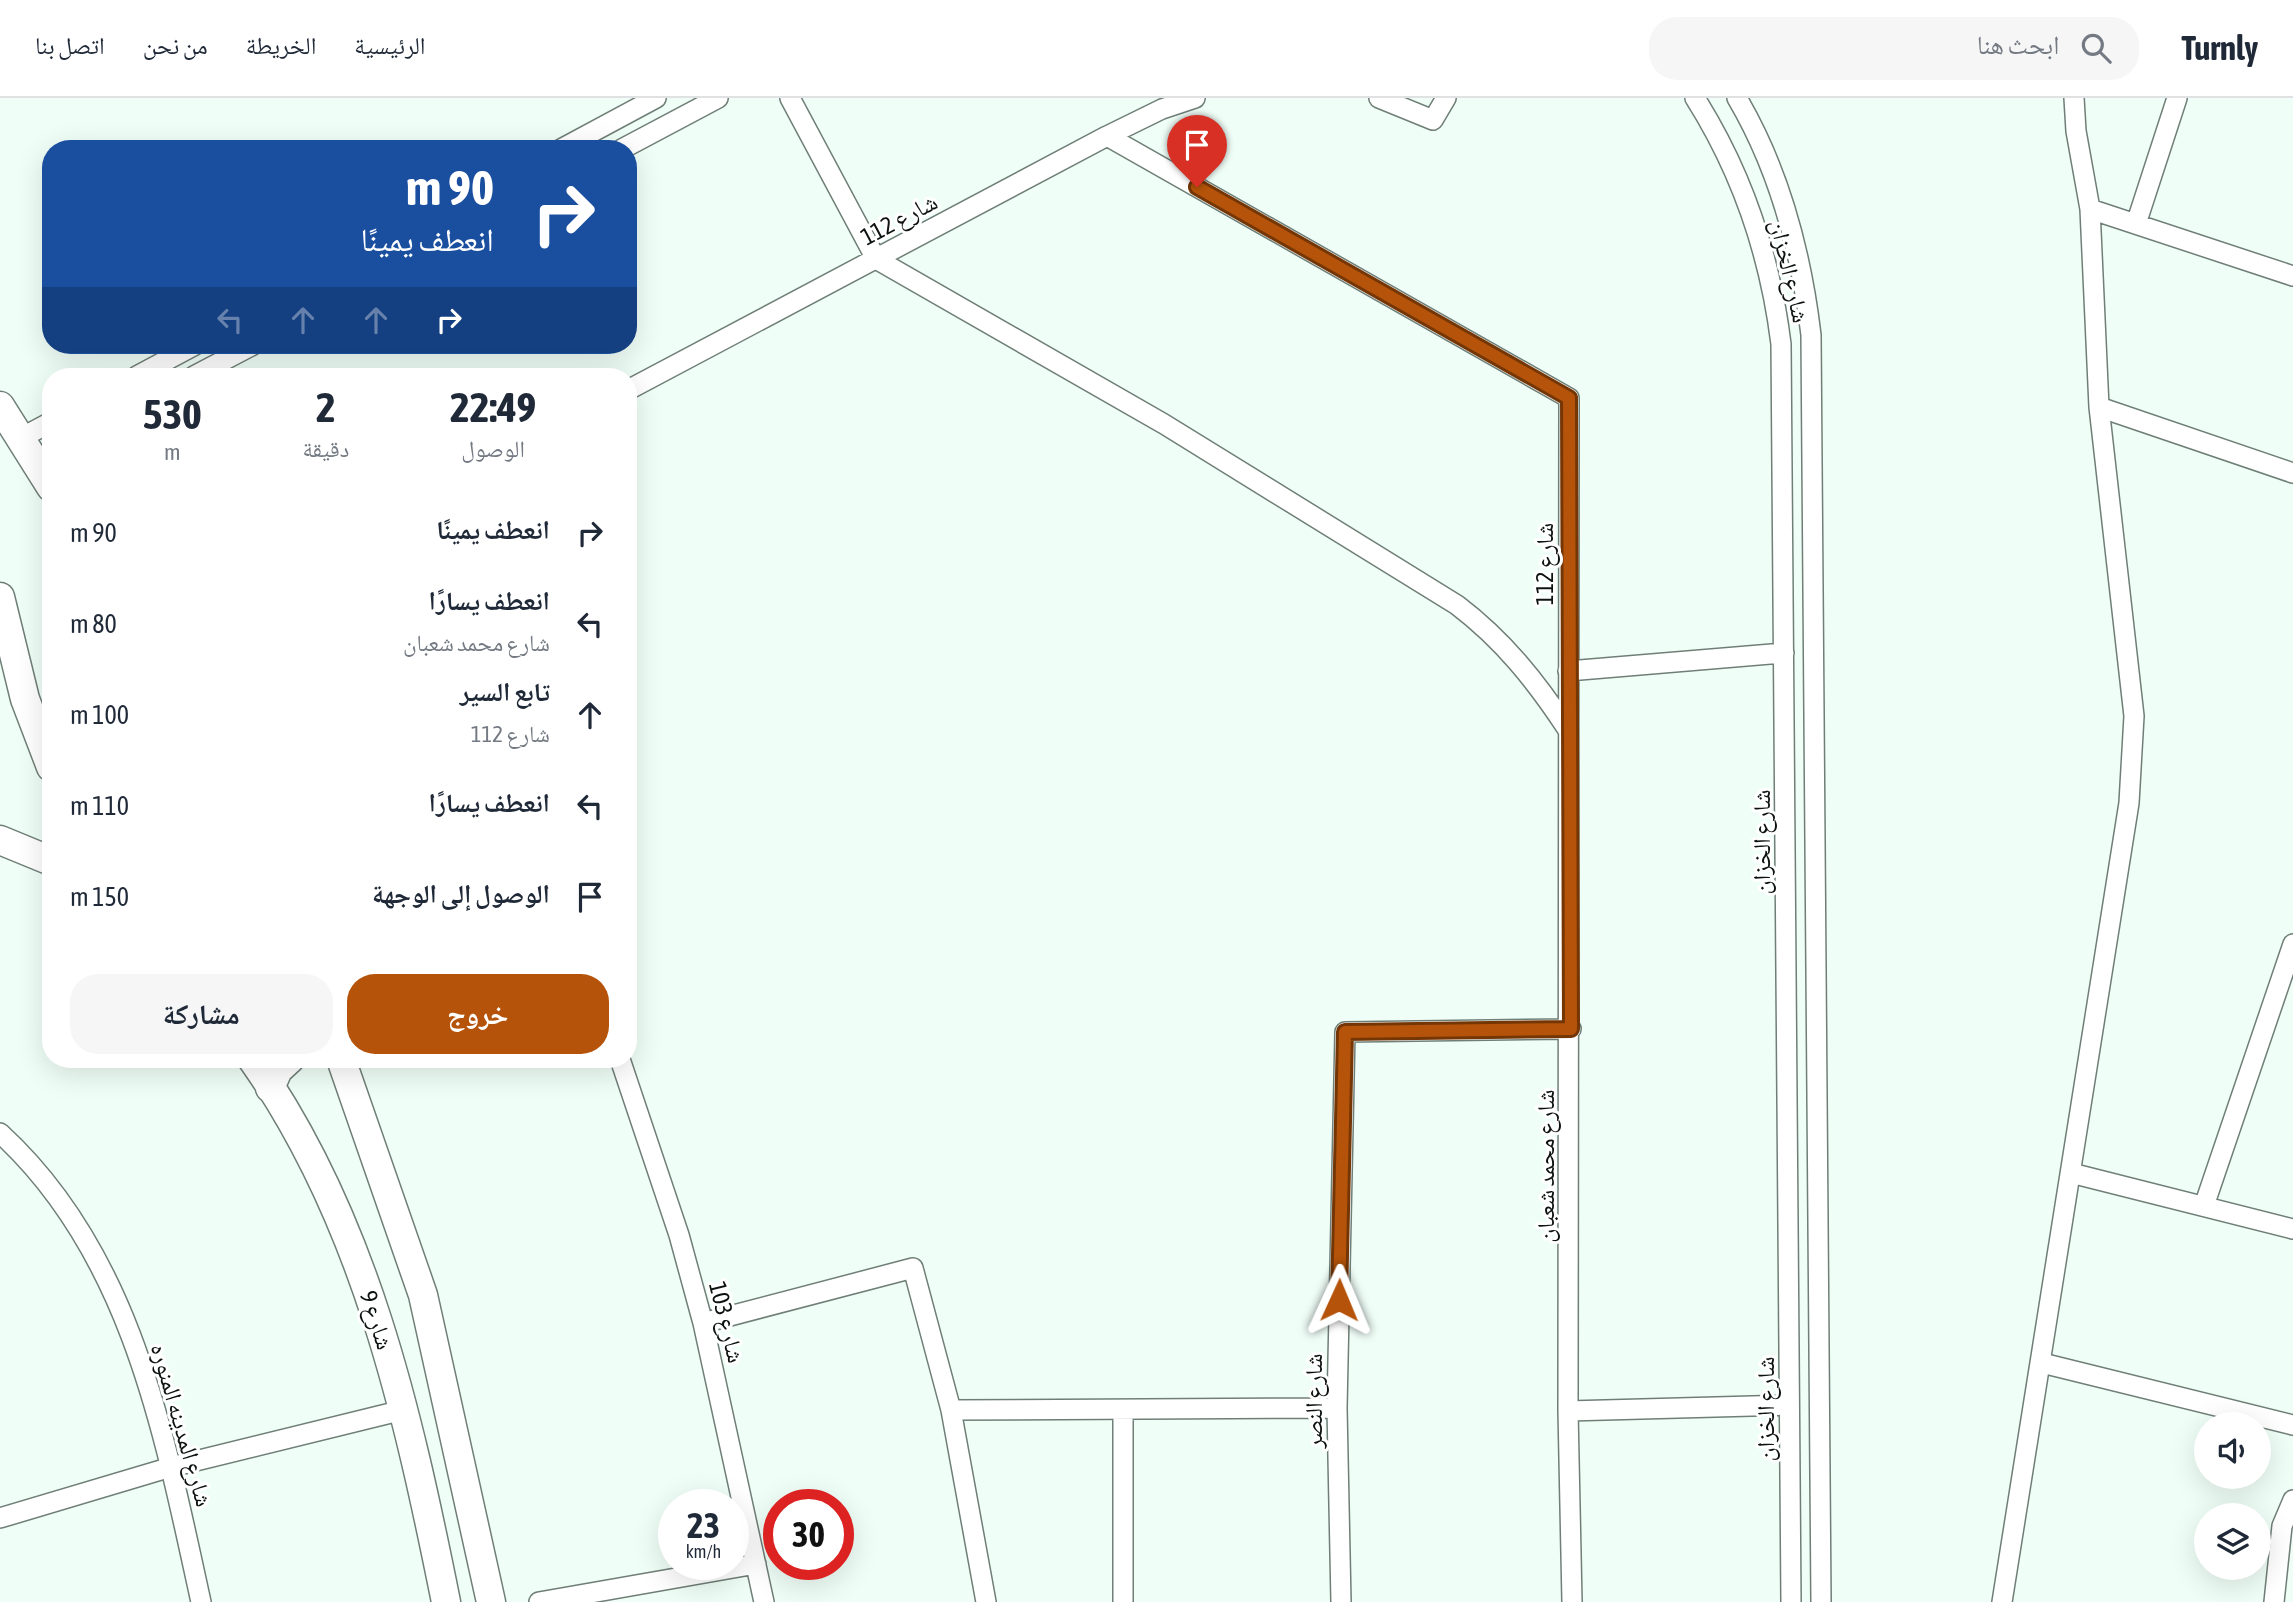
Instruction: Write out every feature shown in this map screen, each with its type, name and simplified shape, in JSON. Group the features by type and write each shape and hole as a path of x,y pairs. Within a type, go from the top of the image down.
{"main road":[{"path":"0,406 36,450"},
{"path":"0,597 9,668 42,746"},
{"path":"0,840 42,857"},
{"name":"شارع 9","path":"258,1068 310,1157 355,1255 378,1319 403,1410 446,1602"},
{"path":"270,1088 280,1068"},
{"name":"شارع 9","path":"344,1068 423,1295 491,1602"}],"street":[{"path":"637,141 718,98"},
{"path":"790,98 876,259 1164,424 1457,605 1491,631 1522,665 1568,730"},
{"name":"شارع 112","path":"637,385 1107,136 1163,109 1195,98"},
{"path":"1379,98 1433,120 1446,98"},
{"name":"شارع الخزان","path":"1695,98 1744,189 1761,239 1782,344 1791,1602"},
{"name":"شارع الخزان","path":"1737,98 1764,148 1790,221 1806,296 1811,335 1821,1602"},
{"path":"2002,1602 2129,803 2135,745 2132,687 2099,407 2090,209 2076,131 2074,98"},
{"path":"2136,224 2177,98"},
{"path":"577,140 647,102 653,132"},
{"name":"شارع 112","path":"1107,136 1569,398 1568,730"},
{"path":"2090,209 2293,276"},
{"path":"152,368 178,354"},
{"path":"209,368 236,354"},
{"path":"2099,407 2293,472"},
{"path":"1569,671 1784,653"},
{"name":"شارع محمد شعبان","path":"1568,730 1571,1029 1568,1411 1572,1602"},
{"path":"2204,1206 2293,944"},
{"path":"1786,951 1816,947"},
{"name":"شارع النصر","path":"1341,1602 1336,1408 1345,1032 1571,1029"},
{"name":"شارع 103","path":"623,1068 679,1235 703,1323 764,1602"},
{"name":"شارع المدينه المنوره","path":"0,1133 29,1159 71,1213 108,1277 147,1375 201,1602"},
{"path":"2071,1173 2293,1230"},
{"path":"703,1323 913,1268 951,1410 986,1602"},
{"path":"2042,1363 2293,1425"},
{"path":"1568,1411 1789,1405"},
{"path":"951,1410 1336,1408"},
{"path":"0,1518 171,1467 403,1410"},
{"path":"1123,1602 1124,1410"},
{"path":"2274,1602 2282,1526 2293,1500"},
{"path":"539,1602 756,1564"}],"route":[{"path":"1197,187 1569,398 1571,1029 1345,1032 1339,1300"}]}
